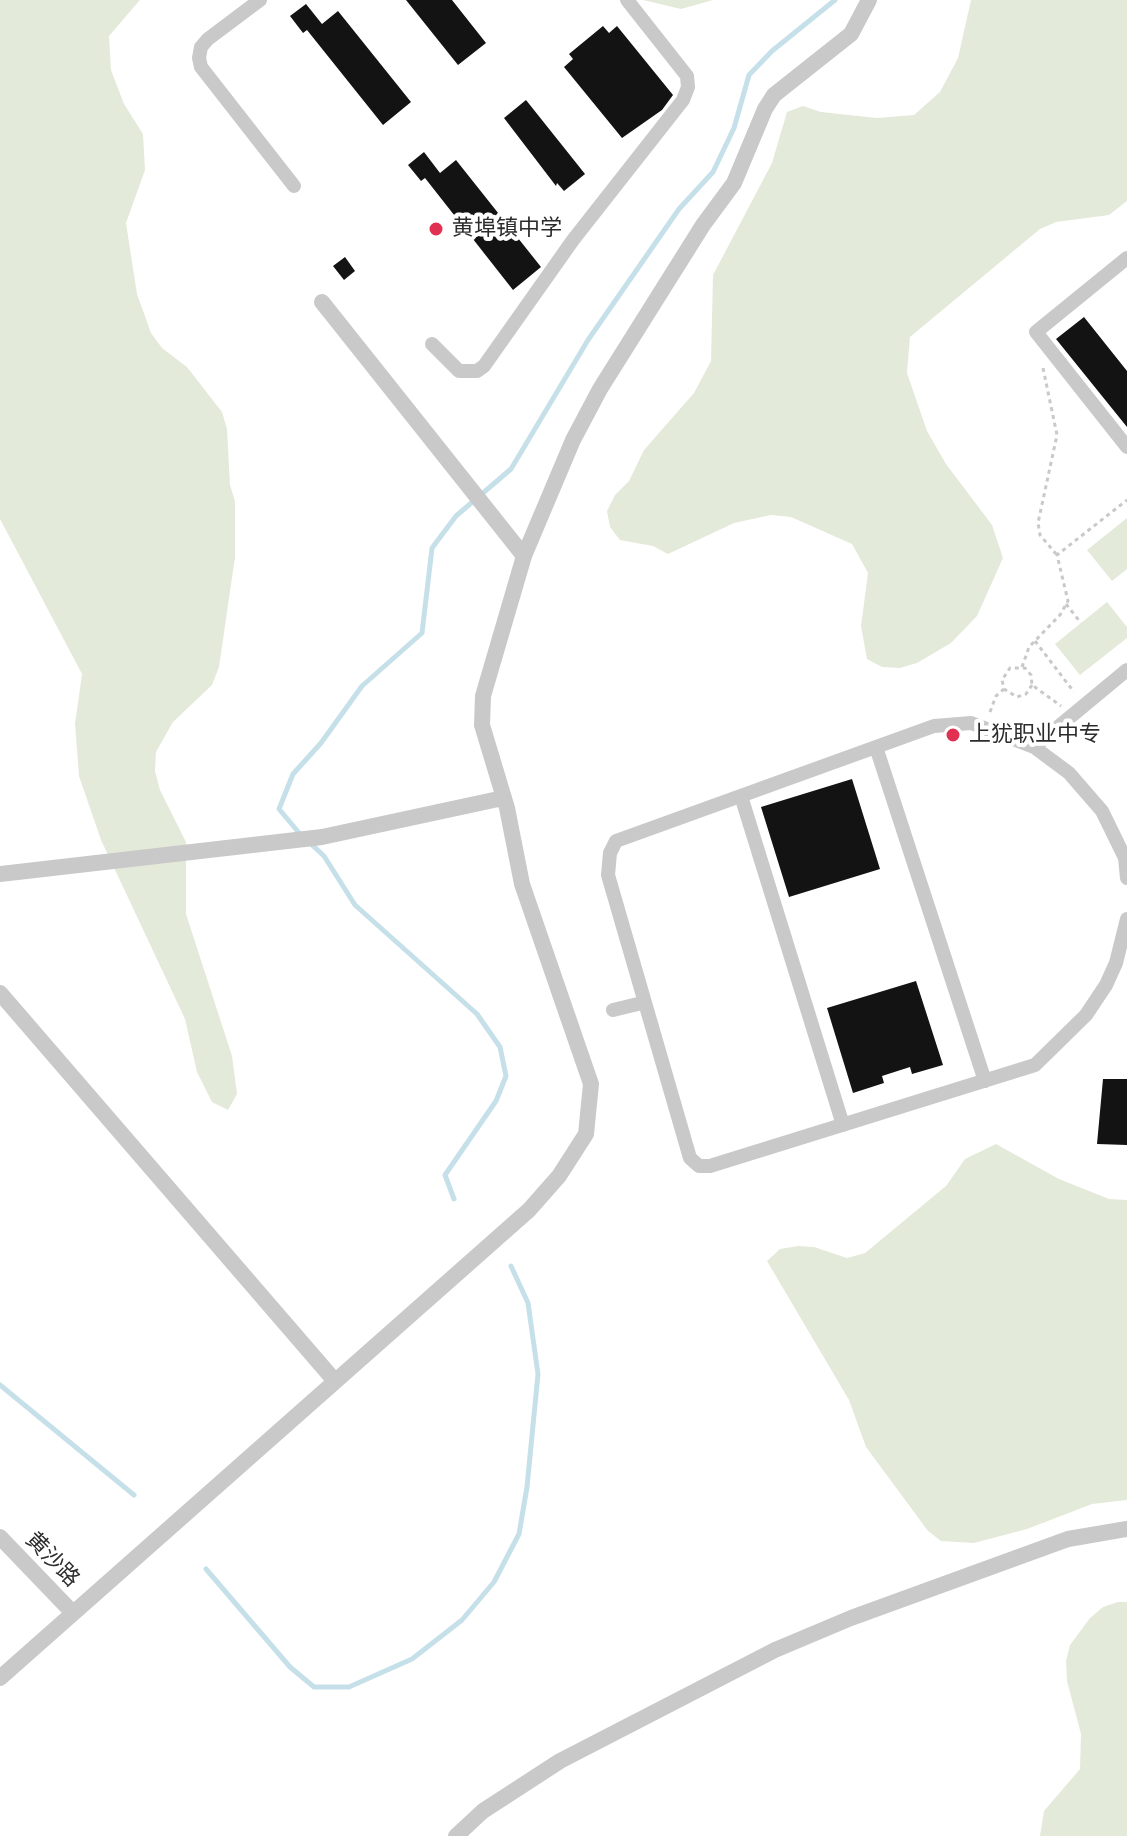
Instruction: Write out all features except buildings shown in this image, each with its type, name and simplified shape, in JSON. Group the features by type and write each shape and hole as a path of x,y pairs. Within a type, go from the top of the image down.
{"street":[{"path":"260,0 208,39 201,47 199,58 201,67 294,186"},
{"path":"432,344 459,371 477,371 484,366 573,240 683,100 688,87 687,76 627,0"},
{"path":"0,1678 529,1210 559,1176 586,1134 591,1084 522,884 503,798 482,725 483,696 524,556 573,440 600,389 695,237 734,183 765,109 774,95 851,34 869,0"},
{"path":"1127,258 1036,332 1127,447"},
{"path":"322,302 464,476 524,556"},
{"path":"1034,747 1127,670"},
{"path":"1127,878 1125,858 1102,811 1069,773 1034,747 971,723 934,726 616,841 608,875 642,1003 690,1158 699,1166 710,1166 1035,1065 1086,1015 1116,963 1127,919"},
{"path":"876,747 985,1081"},
{"path":"741,796 843,1125"},
{"path":"0,874 322,837 503,798"},
{"path":"0,993 334,1380"},
{"path":"613,1010 642,1003"},
{"path":"456,1836 483,1811 560,1761 775,1650 851,1618 1068,1539 1127,1529"},
{"name":"黄沙路","path":"0,1537 73,1613"}],"path":[{"path":"1045,360 1044,378 1057,435 1038,523 1048,548 1057,555 1066,604 1081,623"},
{"path":"1057,555 1127,500"},
{"path":"1022,667 1031,675 1032,685 1022,696 1012,696 1004,689 1002,680 1006,671 1022,667 1035,641 1060,615 1066,604"},
{"path":"1035,641 1076,694"},
{"path":"1032,685 1062,707"},
{"path":"989,716 996,696 1004,689"}],"green space":[{"path":"0,0 140,0 109,36 111,70 124,104 143,134 145,170 126,223 137,294 151,333 162,348 187,367 222,412 227,429 230,485 235,501 235,557 219,667 212,685 173,722 156,752 155,771 160,790 186,842 186,914 232,1056 237,1094 228,1110 212,1102 197,1072 185,1019 101,840 79,776 75,724 82,674 0,519"},
{"path":"643,0 713,0 681,9"},
{"path":"971,0 1127,0 1127,201 1109,215 1056,222 1040,229 910,337 907,373 927,431 946,464 992,525 1003,558 977,616 951,643 917,663 900,668 882,667 867,659 861,626 868,573 852,544 791,517 771,515 734,523 668,554 653,546 620,540 610,527 607,511 615,495 629,481 644,450 694,393 711,361 713,275 772,163 787,112 803,106 821,112 877,118 914,115 940,92 958,58"},
{"path":"1127,518 1127,569 1112,581 1087,550"},
{"path":"1107,602 1127,627 1127,638 1080,675 1055,644"},
{"path":"996,1144 1059,1179 1109,1199 1127,1200 1127,1500 1092,1504 1027,1529 974,1543 941,1541 928,1531 866,1447 849,1400 767,1261 780,1249 798,1246 814,1247 847,1258 865,1253 946,1186 965,1159"},
{"path":"1127,1602 1127,1836 1040,1836 1044,1811 1080,1769 1081,1734 1067,1681 1066,1661 1070,1645 1090,1618 1103,1607"}],"waterway":[{"path":"300,834 279,809 293,774 321,743 362,686 422,633 432,548 456,516 511,469 588,340 679,209 713,172 734,128 749,75 772,51 835,0"},
{"path":"310,843 324,856 355,905 477,1014 500,1047 506,1076 496,1101 445,1175 454,1199"},
{"path":"206,1569 290,1667 314,1687 349,1687 412,1659 462,1620 494,1582 519,1534 527,1487 538,1374 528,1303 511,1266"},
{"path":"0,1385 134,1495"}],"place":[{"name":"黄埠镇中学","path":"436,229"},
{"name":"上犹职业中专","path":"953,735"}]}
